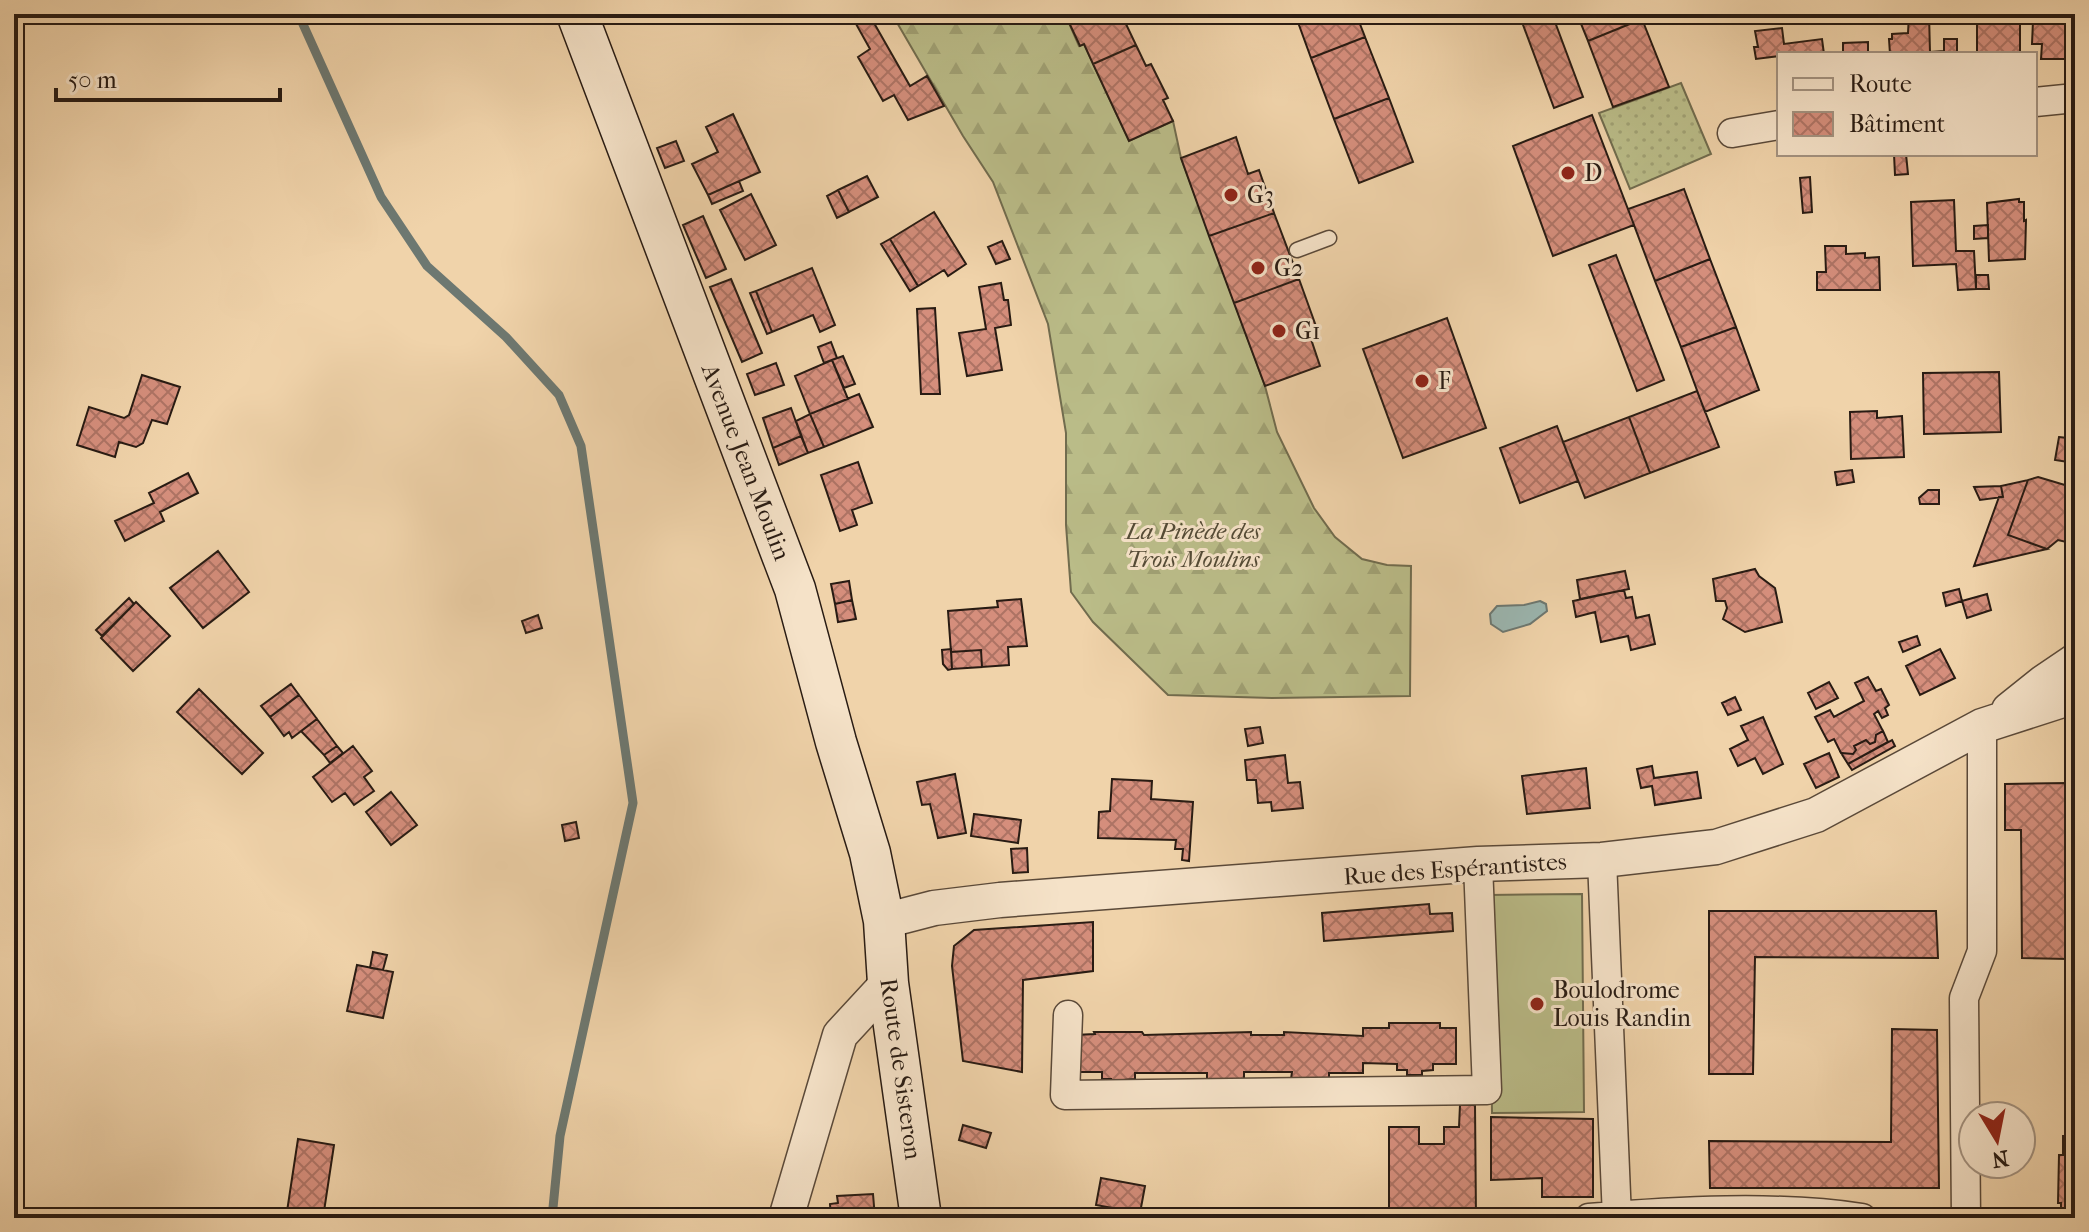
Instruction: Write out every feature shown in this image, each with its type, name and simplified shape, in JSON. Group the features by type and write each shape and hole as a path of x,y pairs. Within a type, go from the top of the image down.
{"main road":[{"name":"Avenue Jean Moulin","path":"577,14 795,589 870,853 884,921"},
{"name":"Route de Sisteron","path":"884,921 888,983 921,1218"}],"street":[{"path":"2037,102 2075,98"},
{"path":"1732,133 1777,125"},
{"name":"Rue des Espérantistes","path":"884,921 934,908 1000,900 1478,864 1602,860 1716,847 1816,815 1991,722 2075,661"},
{"name":"Rue des Espérantistes","path":"1991,722 2075,696"},
{"path":"1966,1218 1964,998 1982,951 1991,722"},
{"path":"1602,860 1607,1217 1738,1212 1830,1213 1862,1218"},
{"path":"1068,1015 1065,1095 1487,1090 1478,864"},
{"path":"786,1218 840,1035 888,983"}],"lane":[{"path":"1297,250 1329,238"}],"green space":[{"name":"La Pinède des Trois Moulins","path":"892,14 1065,14 1079,46 1084,44 1129,141 1173,121 1181,158 1265,386 1277,432 1314,508 1335,537 1362,559 1387,565 1411,566 1410,696 1272,698 1168,695 1093,622 1071,592 1066,525 1066,433 1048,324 993,182"},
{"path":"1681,83 1711,154 1630,189 1599,113"},
{"name":"Boulodrome Louis Randin","path":"1582,894 1584,1112 1492,1113 1489,895"}],"water":[{"path":"1540,601 1546,604 1547,611 1530,624 1503,632 1491,624 1490,614 1497,606"}],"building":[{"path":"1065,14 1127,14 1130,20 1125,22 1136,45 1093,64 1084,44 1080,46"},
{"path":"1295,14 1356,14 1365,37 1311,58"},
{"path":"1519,14 1552,14 1583,97 1554,108"},
{"path":"1577,14 1641,14 1642,19 1588,41"},
{"path":"1909,14 1929,14 1930,52 1890,52 1892,34 1908,33"},
{"path":"2058,14 2075,14 2075,59 2041,59 2042,44 2032,44 2033,21 2058,21"},
{"path":"870,16 910,86 927,76 944,106 908,120 894,95 883,101 858,57 870,49 856,24"},
{"path":"2020,16 2020,52 1977,52 1977,17"},
{"path":"1642,19 1669,87 1613,107 1588,41"},
{"path":"1782,28 1784,44 1822,39 1824,52 1777,52 1777,56 1756,59 1754,47 1758,47 1755,31"},
{"path":"1365,37 1389,98 1334,119 1311,58"},
{"path":"1944,39 1957,39 1957,52 1930,52 1944,51"},
{"path":"1868,42 1868,52 1843,52 1843,43"},
{"path":"1136,45 1146,66 1151,64 1168,98 1163,100 1173,121 1129,141 1093,64"},
{"path":"1389,98 1413,162 1359,183 1334,119"},
{"path":"733,114 760,172 708,195 692,164 718,152 706,127"},
{"name":"D","path":"1592,115 1634,225 1553,256 1513,146"},
{"name":"G3","path":"1236,137 1248,174 1259,170 1274,213 1209,236 1181,158"},
{"path":"676,141 684,161 665,168 657,148"},
{"path":"1894,156 1906,156 1908,174 1895,175"},
{"path":"867,176 878,197 849,212 838,190"},
{"path":"1810,177 1812,212 1803,213 1800,178"},
{"path":"739,181 743,191 712,204 708,195"},
{"path":"1684,189 1710,259 1655,281 1628,209"},
{"path":"838,190 849,212 837,218 827,196"},
{"path":"751,194 776,245 745,260 720,210"},
{"path":"2019,199 2019,202 2024,202 2026,220 2025,259 1989,261 1987,203"},
{"path":"1954,200 1956,251 1974,251 1976,289 1958,290 1956,264 1913,266 1911,202"},
{"path":"934,212 966,264 948,276 944,270 918,286 890,239"},
{"name":"G2","path":"1274,213 1299,279 1234,303 1209,236"},
{"path":"703,216 726,269 706,278 683,225"},
{"path":"1988,225 1988,238 1974,239 1974,226"},
{"path":"890,239 918,286 910,291 881,244"},
{"path":"1002,241 1010,259 996,264 988,247"},
{"path":"1825,246 1846,246 1846,254 1865,253 1865,258 1879,257 1880,290 1817,290 1817,272 1826,272"},
{"path":"1616,255 1664,380 1637,391 1589,265"},
{"path":"1710,259 1736,327 1681,347 1655,281"},
{"path":"812,268 835,325 820,332 813,315 772,332 756,291"},
{"path":"1976,275 1988,275 1989,289 1976,289"},
{"path":"731,279 762,353 742,362 710,287"},
{"name":"G1","path":"1299,279 1317,329 1309,333 1320,366 1265,386 1234,303"},
{"path":"1001,283 1004,300 1008,300 1011,325 995,328 1002,370 967,376 959,333 986,329 979,287"},
{"path":"756,291 772,332 767,334 750,293"},
{"path":"935,308 940,394 921,394 917,309"},
{"name":"F","path":"1447,318 1486,428 1403,458 1363,349"},
{"path":"1736,327 1759,390 1705,412 1681,347"},
{"path":"831,342 837,358 824,363 818,347"},
{"path":"843,356 855,384 844,388 832,360"},
{"path":"832,360 848,399 810,414 795,376"},
{"path":"776,363 784,385 755,395 747,374"},
{"path":"1999,372 2001,432 1924,434 1923,373"},
{"path":"142,375 180,387 167,424 152,420 143,443 136,447 119,442 115,457 77,445 89,407 124,418 129,415"},
{"path":"1697,391 1719,447 1650,473 1629,417"},
{"path":"859,394 873,427 824,447 810,414"},
{"path":"791,408 801,436 773,448 763,418"},
{"path":"1877,411 1877,418 1902,416 1904,457 1851,459 1850,412"},
{"path":"810,414 824,447 808,453 796,421"},
{"path":"1629,417 1650,473 1585,498 1563,442"},
{"path":"1557,426 1578,481 1520,503 1500,448"},
{"path":"801,436 808,453 779,465 773,448"},
{"path":"2059,437 2075,439 2075,463 2055,460"},
{"path":"858,462 872,503 852,510 857,525 840,531 821,475"},
{"path":"1852,470 1854,482 1837,485 1835,472"},
{"path":"188,473 198,493 160,512 164,521 125,541 115,521 154,503 149,493"},
{"path":"2038,477 2075,488 2075,544 2058,540 2047,549 2008,535 2028,480"},
{"path":"2028,480 2008,535 2047,549 1974,566 1999,497 2003,497 2001,486"},
{"path":"2001,486 2003,497 1980,500 1974,487"},
{"path":"1928,490 1939,490 1939,504 1920,504 1919,498"},
{"path":"218,551 249,592 203,628 170,588"},
{"path":"1755,569 1775,588 1782,622 1745,632 1723,619 1727,608 1725,601 1716,601 1713,579"},
{"path":"1625,571 1629,589 1580,599 1577,580"},
{"path":"849,581 852,600 835,604 831,584"},
{"path":"1959,589 1962,601 1946,606 1943,593"},
{"path":"1624,590 1626,598 1632,597 1636,618 1649,615 1655,644 1631,650 1628,636 1601,642 1595,612 1576,617 1573,601"},
{"path":"1987,594 1991,610 1967,618 1962,601"},
{"path":"129,598 134,604 102,636 96,630"},
{"path":"1021,599 1027,646 1008,647 1009,665 982,667 981,650 951,652 948,611 998,607 997,601"},
{"path":"852,600 856,619 838,622 835,604"},
{"path":"136,602 170,636 133,671 101,638"},
{"path":"538,615 542,628 526,633 522,621"},
{"path":"1917,636 1920,645 1903,652 1899,642"},
{"path":"951,649 952,669 948,670 943,664 942,650"},
{"path":"1940,649 1955,678 1920,695 1906,666"},
{"path":"981,650 982,667 952,669 951,652"},
{"path":"1868,677 1876,691 1881,689 1889,705 1885,708 1888,715 1882,718 1878,711 1874,714 1883,731 1876,735 1875,742 1870,744 1866,740 1854,746 1856,750 1853,754 1841,753 1834,739 1828,742 1815,717 1830,710 1834,717 1864,701 1855,683"},
{"path":"1829,682 1838,698 1816,709 1808,693"},
{"path":"291,684 299,695 270,717 261,706"},
{"path":"199,689 263,753 242,774 177,712"},
{"path":"299,695 317,719 292,738 289,732 284,736 270,717"},
{"path":"1735,697 1741,710 1728,715 1722,703"},
{"path":"1763,717 1783,764 1763,774 1755,758 1738,766 1730,749 1748,740 1741,726"},
{"path":"317,719 337,746 324,755 301,731"},
{"path":"1260,727 1263,743 1248,746 1245,729"},
{"path":"1883,731 1888,742 1848,764 1841,753 1853,754 1856,750 1854,746 1866,740 1870,744 1875,742 1876,735"},
{"path":"1892,740 1895,746 1852,770 1848,764"},
{"path":"337,746 343,753 330,763 324,755"},
{"path":"353,746 372,771 364,777 374,791 354,805 345,793 332,802 313,777"},
{"path":"1829,753 1839,777 1816,788 1804,764"},
{"path":"1285,755 1288,783 1300,782 1303,808 1272,811 1271,802 1258,803 1256,780 1247,780 1245,760"},
{"path":"1652,766 1654,778 1697,772 1701,798 1655,805 1652,786 1641,788 1637,769"},
{"path":"1586,768 1590,808 1527,814 1522,776"},
{"path":"955,774 966,833 938,838 930,804 922,805 917,782"},
{"path":"1112,779 1152,781 1151,799 1193,802 1189,861 1182,860 1183,849 1175,849 1176,840 1098,838 1099,812 1110,811"},
{"path":"2066,783 2067,959 2022,958 2021,830 2005,830 2005,784"},
{"path":"391,792 417,825 391,845 366,812"},
{"path":"974,814 1021,820 1018,843 971,836"},
{"path":"576,822 579,838 565,841 562,825"},
{"path":"1027,848 1028,872 1013,873 1011,849"},
{"path":"1429,904 1430,914 1452,913 1453,931 1324,941 1322,913"},
{"path":"1709,911 1936,911 1938,958 1755,957 1753,1074 1709,1074"},
{"path":"1093,922 1093,971 1023,980 1022,1072 963,1061 952,966 954,946 974,930"},
{"path":"373,952 387,955 383,970 370,968"},
{"path":"357,965 393,972 383,1018 347,1011"},
{"path":"1389,1023 1440,1023 1440,1028 1456,1028 1456,1064 1433,1064 1433,1070 1422,1071 1422,1075 1407,1075 1407,1070 1397,1070 1397,1064 1363,1063 1363,1073 1329,1073 1329,1079 1291,1079 1292,1072 1244,1072 1244,1079 1233,1079 1233,1084 1207,1080 1207,1073 1135,1073 1135,1079 1124,1080 1124,1085 1111,1085 1111,1079 1102,1079 1102,1072 1075,1072 1075,1035 1094,1032 1142,1032 1144,1035 1251,1032 1251,1035 1284,1035 1284,1032 1363,1036 1363,1028 1389,1028"},
{"path":"1892,1029 1937,1030 1939,1188 1710,1188 1709,1141 1891,1142"},
{"path":"1460,1105 1475,1105 1476,1218 1389,1218 1389,1127 1419,1127 1419,1144 1444,1144 1444,1127 1459,1127"},
{"path":"1491,1117 1593,1119 1593,1197 1542,1197 1542,1178 1491,1180"},
{"path":"963,1125 991,1133 986,1148 959,1140"},
{"path":"2063,1136 2075,1136 2075,1218 2061,1218 2061,1203 2058,1203 2059,1155 2063,1155"},
{"path":"298,1139 334,1145 323,1218 286,1218"},
{"path":"1101,1178 1145,1186 1140,1213 1096,1205"},
{"path":"873,1194 875,1218 831,1218 830,1204 838,1203 837,1196"}],"waterway":[{"path":"302,14 302,22 381,197 427,266 506,337 559,395 581,446 633,803 560,1136 552,1218"}],"place":[{"name":"D","path":"1568,173"},
{"name":"G3","path":"1231,195"},
{"name":"G2","path":"1258,268"},
{"name":"G1","path":"1279,331"},
{"name":"F","path":"1422,381"},
{"name":"Boulodrome Louis Randin","path":"1537,1004"}]}
